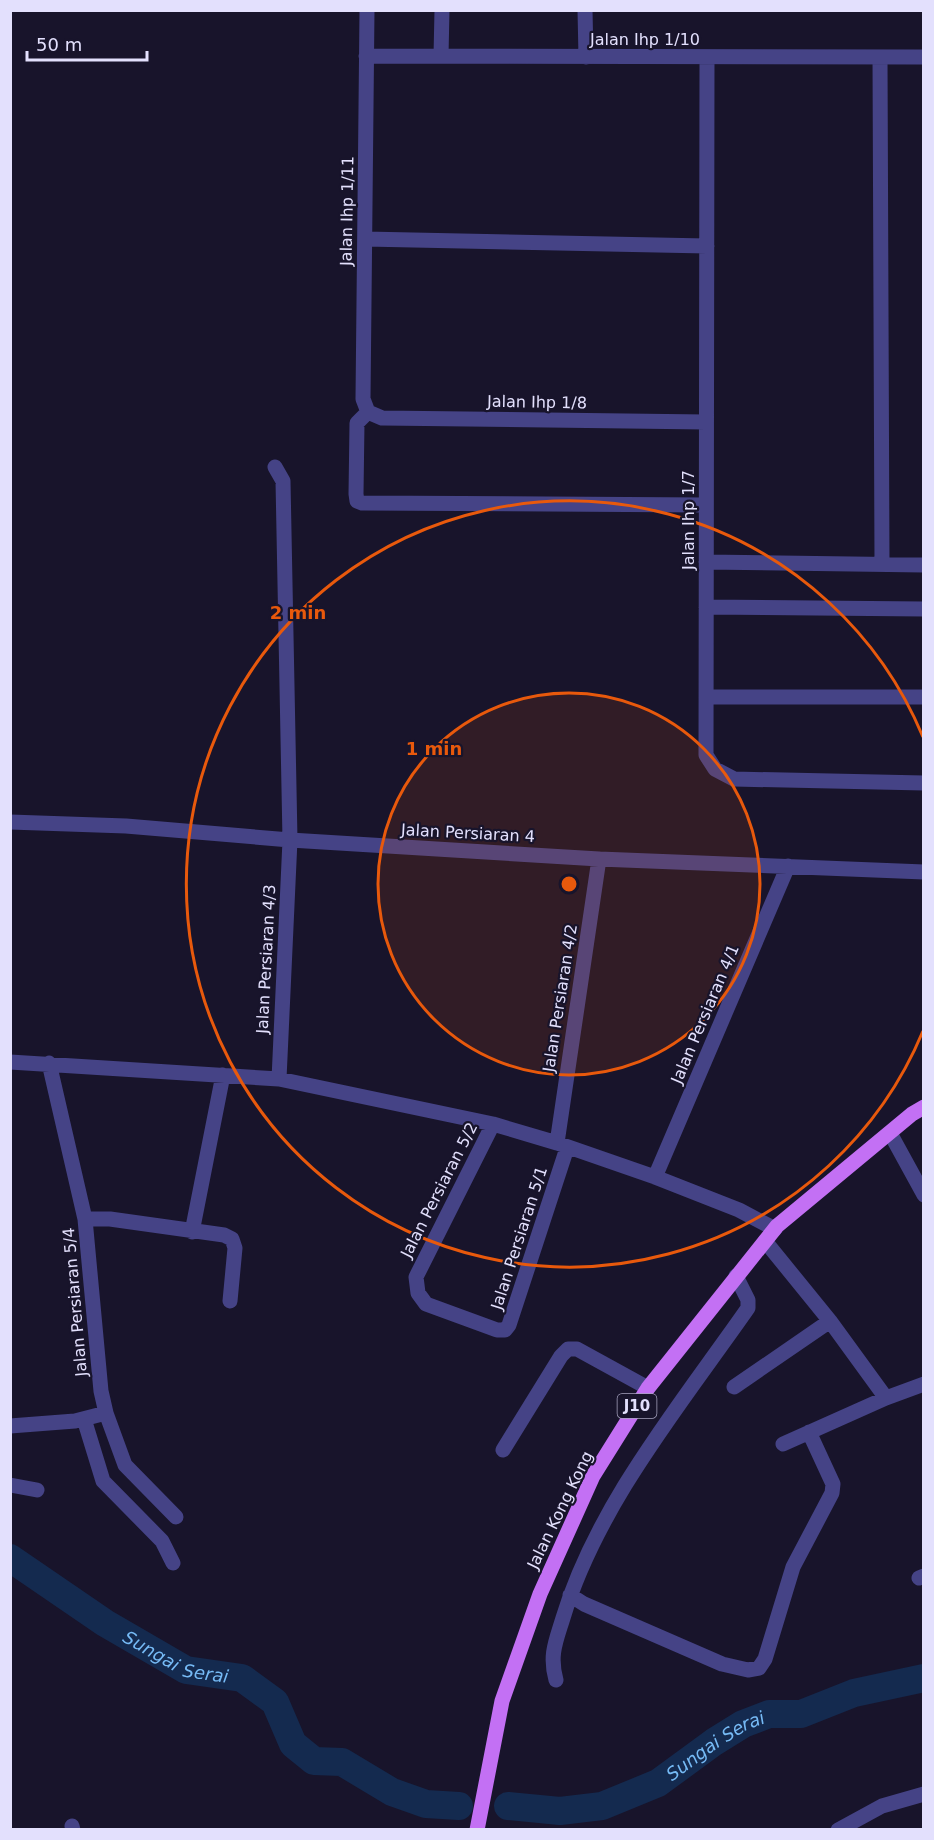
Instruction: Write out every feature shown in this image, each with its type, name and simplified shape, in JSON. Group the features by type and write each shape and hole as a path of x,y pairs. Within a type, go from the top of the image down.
{"main road":[{"name":"Jalan Kong Kong","path":"477,1830 502,1701 540,1594 593,1476 648,1388 775,1229 924,1107"}],"street":[{"name":"Jalan Ihp 1/11","path":"367,10 363,399 368,412"},
{"path":"441,56 442,10"},
{"path":"585,10 586,57"},
{"name":"Jalan Ihp 1/10","path":"366,56 924,57"},
{"name":"Jalan Ihp 1/7","path":"707,57 706,755 715,769 734,778 924,783"},
{"path":"880,57 882,564"},
{"path":"365,239 707,246"},
{"path":"368,412 357,423 356,494 357,501 362,503 706,505"},
{"name":"Jalan Ihp 1/8","path":"368,412 382,418 706,422"},
{"name":"Jalan Persiaran 4/3","path":"275,467 283,481 290,840 279,1079"},
{"path":"706,562 924,565"},
{"path":"706,607 924,609"},
{"path":"706,697 924,697"},
{"name":"Jalan Persiaran 4","path":"10,822 126,826 290,840 599,859 924,872"},
{"name":"Jalan Persiaran 4/2","path":"562,1145 599,859"},
{"name":"Jalan Persiaran 4/1","path":"655,1177 788,866"},
{"path":"10,1062 279,1079 493,1124 655,1177 739,1210 775,1229"},
{"name":"Jalan Persiaran 5/4","path":"49,1063 85,1219 101,1391 106,1413 125,1466 176,1517"},
{"path":"192,1232 223,1075"},
{"name":"Jalan Persiaran 5/2","path":"462,1317 426,1304 418,1293 416,1277 493,1124"},
{"path":"890,1133 924,1195"},
{"name":"Jalan Persiaran 5/1","path":"462,1317 497,1330 505,1330 509,1325 562,1145"},
{"path":"85,1219 110,1219 224,1235 232,1239 235,1248 230,1301"},
{"path":"765,1241 830,1321 886,1398"},
{"path":"556,1680 552,1658 570,1595 609,1512 633,1472 748,1308 748,1300 736,1276"},
{"path":"734,1388 830,1321"},
{"path":"503,1450 561,1356 568,1349 577,1349 648,1388"},
{"path":"783,1444 886,1398 924,1384"},
{"path":"10,1426 75,1421 106,1413"},
{"path":"84,1419 103,1481 162,1541 173,1563"},
{"path":"570,1595 584,1604 722,1664 748,1670 759,1668 765,1659 793,1567 832,1493 833,1484 809,1432"},
{"path":"10,1485 37,1490"},
{"path":"838,1830 882,1806 924,1794"}],"waterway":[{"name":"Sungai Serai","path":"10,1558 105,1623 186,1670 242,1678 275,1702 293,1744 314,1761 342,1762 392,1792 426,1804 459,1806"},
{"name":"Sungai Serai","path":"508,1806 560,1811 602,1806 658,1783 743,1724 769,1714 801,1714 854,1693 924,1678"}]}
